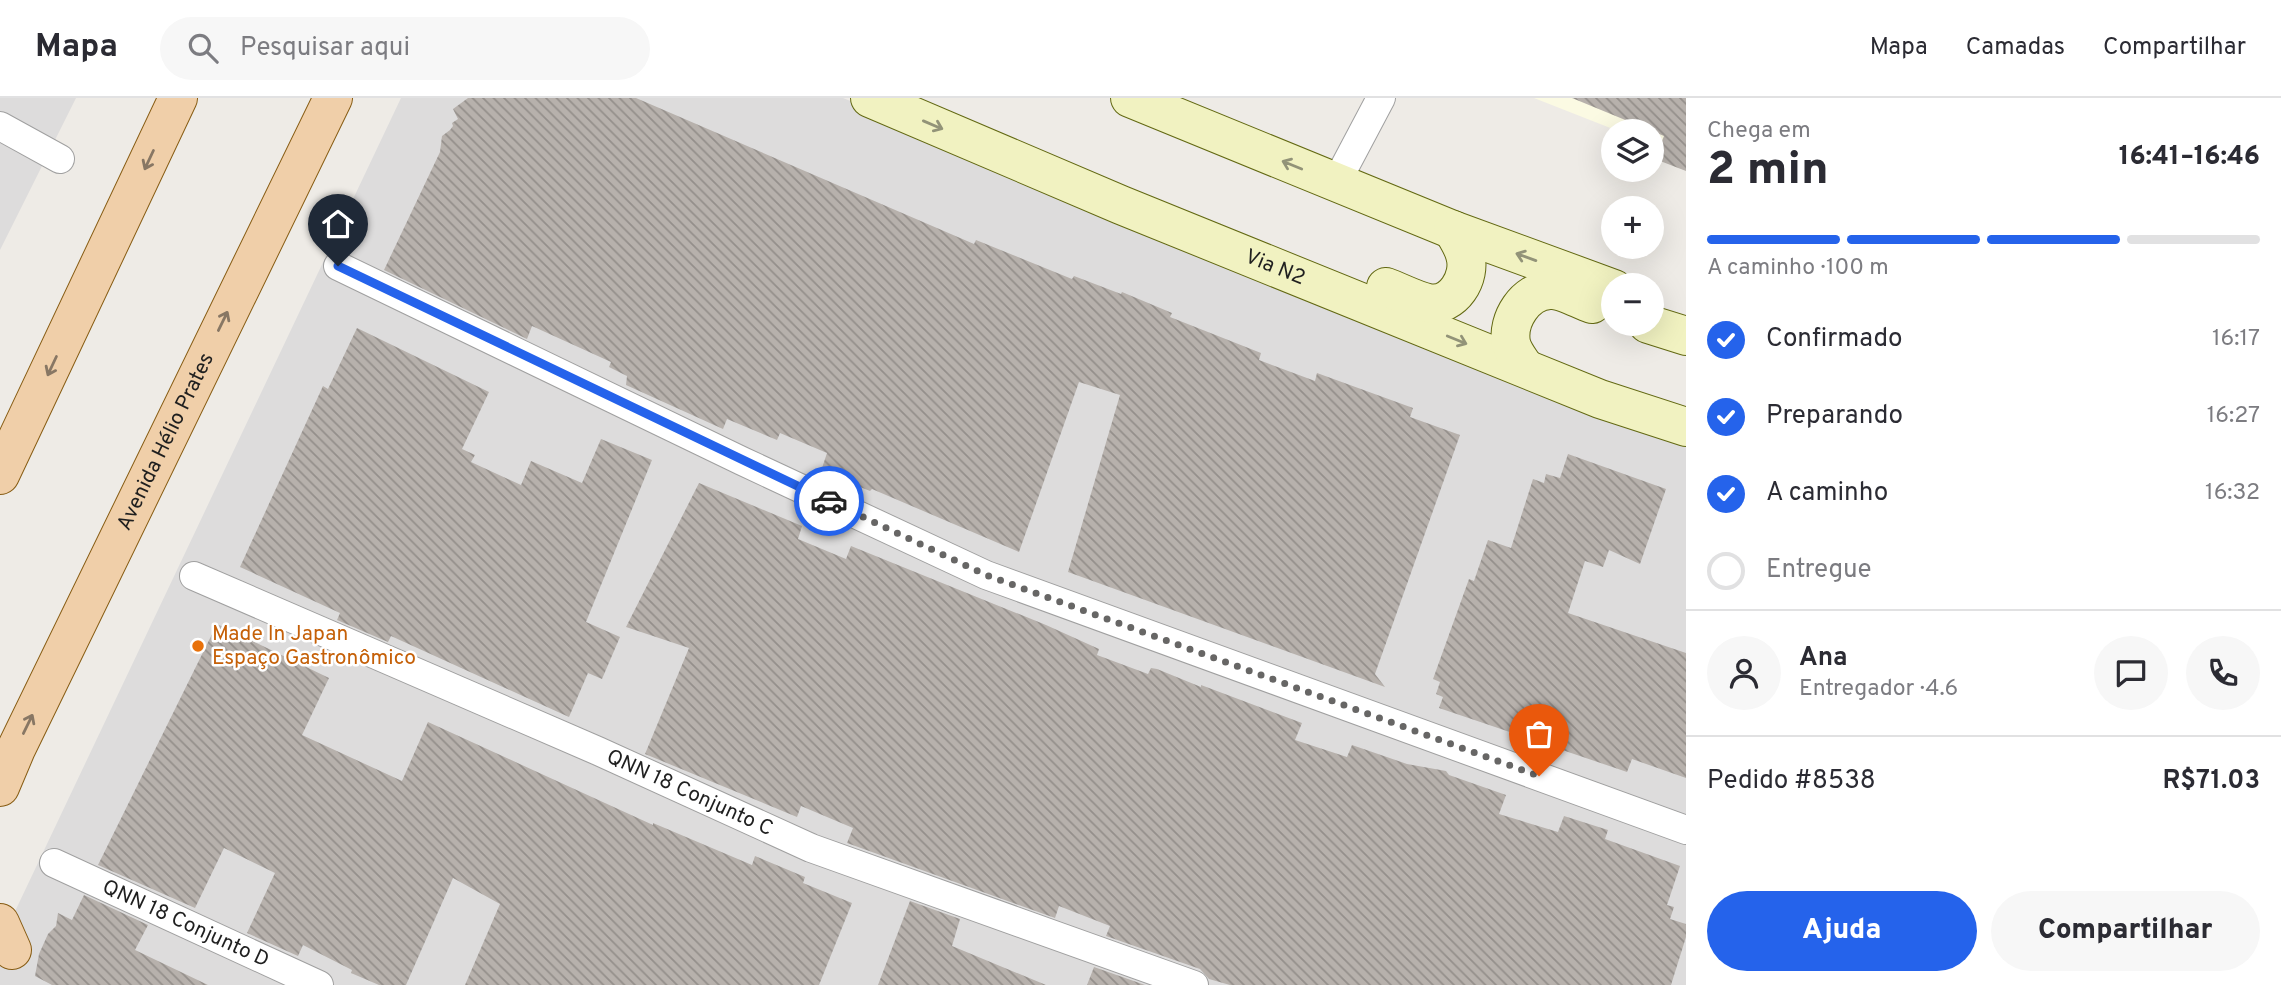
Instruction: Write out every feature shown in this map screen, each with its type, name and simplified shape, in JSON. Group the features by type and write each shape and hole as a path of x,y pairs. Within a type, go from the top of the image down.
{"main road":[{"path":"0,475 178,98"},
{"name":"Avenida Hélio Prates","path":"0,787 64,649 333,98"},
{"name":"Via N2","path":"870,98 1121,205 1600,399 1686,426"},
{"path":"1130,98 1453,230 1601,284"},
{"path":"1121,205 1226,226 1430,304 1450,298 1463,281 1467,269 1466,256 1453,230"},
{"path":"1524,367 1511,341 1511,326 1526,301 1538,293 1551,290 1601,307"},
{"path":"1664,306 1686,313"},
{"path":"1664,329 1686,336"}],"street":[{"path":"1336,183 1381,98"},
{"path":"0,127 60,159"},
{"path":"338,266 742,461 986,575 1686,830"},
{"name":"QNN 18 Conjunto C","path":"194,576 598,751 811,848 1194,985"},
{"name":"QNN 18 Conjunto D","path":"54,863 318,985"}],"shaded area":[{"path":"0,98 76,98 0,250"},
{"path":"401,98 843,98 1686,437 1686,985 0,985 0,943"},
{"path":"1534,98 1686,98 1686,159 1664,150 1664,119 1601,119 1601,124"}],"building":[{"path":"468,98 636,98 974,244 976,240 1072,279 1074,276 1121,294 1122,292 1172,313 1170,317 1261,353 1259,360 1315,381 1317,373 1413,408 1410,417 1460,435 1375,674 1385,687 1068,572 1120,395 1079,382 1019,552 872,489 870,491 821,471 827,453 780,433 777,440 727,419 723,429 626,385 627,376 609,367 611,362 532,326 527,339 384,270 440,152 442,136 458,119 453,109"},
{"path":"1572,98 1686,98 1686,171 1664,162 1664,119 1623,119"},
{"path":"357,328 489,392 462,449 475,455 471,462 521,485 531,461 582,483 601,439 652,460 586,622 620,637 602,679 588,673 569,717 391,636 388,642 337,620 340,613 240,567 323,386 328,389"},
{"path":"1568,454 1666,489 1640,564 1609,550 1603,567 1585,561 1568,613 1686,653 1686,778 1632,759 1627,772 1439,708 1443,697 1436,694 1440,682 1433,679 1469,579 1474,581 1488,540 1511,548 1533,479 1544,483 1546,474 1560,478"},
{"path":"699,483 802,526 798,539 846,559 851,546 1046,625 1099,649 1097,655 1148,674 1151,668 1157,669 1302,723 1295,740 1347,757 1352,745 1407,764 1446,771 1449,775 1506,795 1499,814 1558,832 1564,816 1608,830 1605,839 1680,866 1667,905 1674,907 1670,919 1686,924 1686,937 1671,985 1230,985 1209,979 1200,969 1106,936 1110,926 1059,906 1055,918 847,843 853,828 801,806 797,817 645,754 689,648 626,627"},
{"path":"217,624 329,678 302,735 402,781 428,722 653,825 752,865 755,856 805,877 803,883 852,903 819,985 465,985 500,904 453,878 406,985 379,985 351,973 352,970 303,945 298,956 247,933 275,873 224,848 195,908 98,865"},
{"path":"84,895 148,925 135,950 208,985 52,985 35,976 39,954 48,934 56,926 58,913 72,920"},
{"path":"910,901 960,919 952,946 1046,985 878,985"},
{"path":"1094,967 1145,985 1087,985"}],"way so far":[{"path":"829,501 986,575 1539,776"}],"place":[{"name":"Made In Japan Espaço Gastronômico","path":"198,646"}],"route":[{"path":"338,266 829,501"}]}
